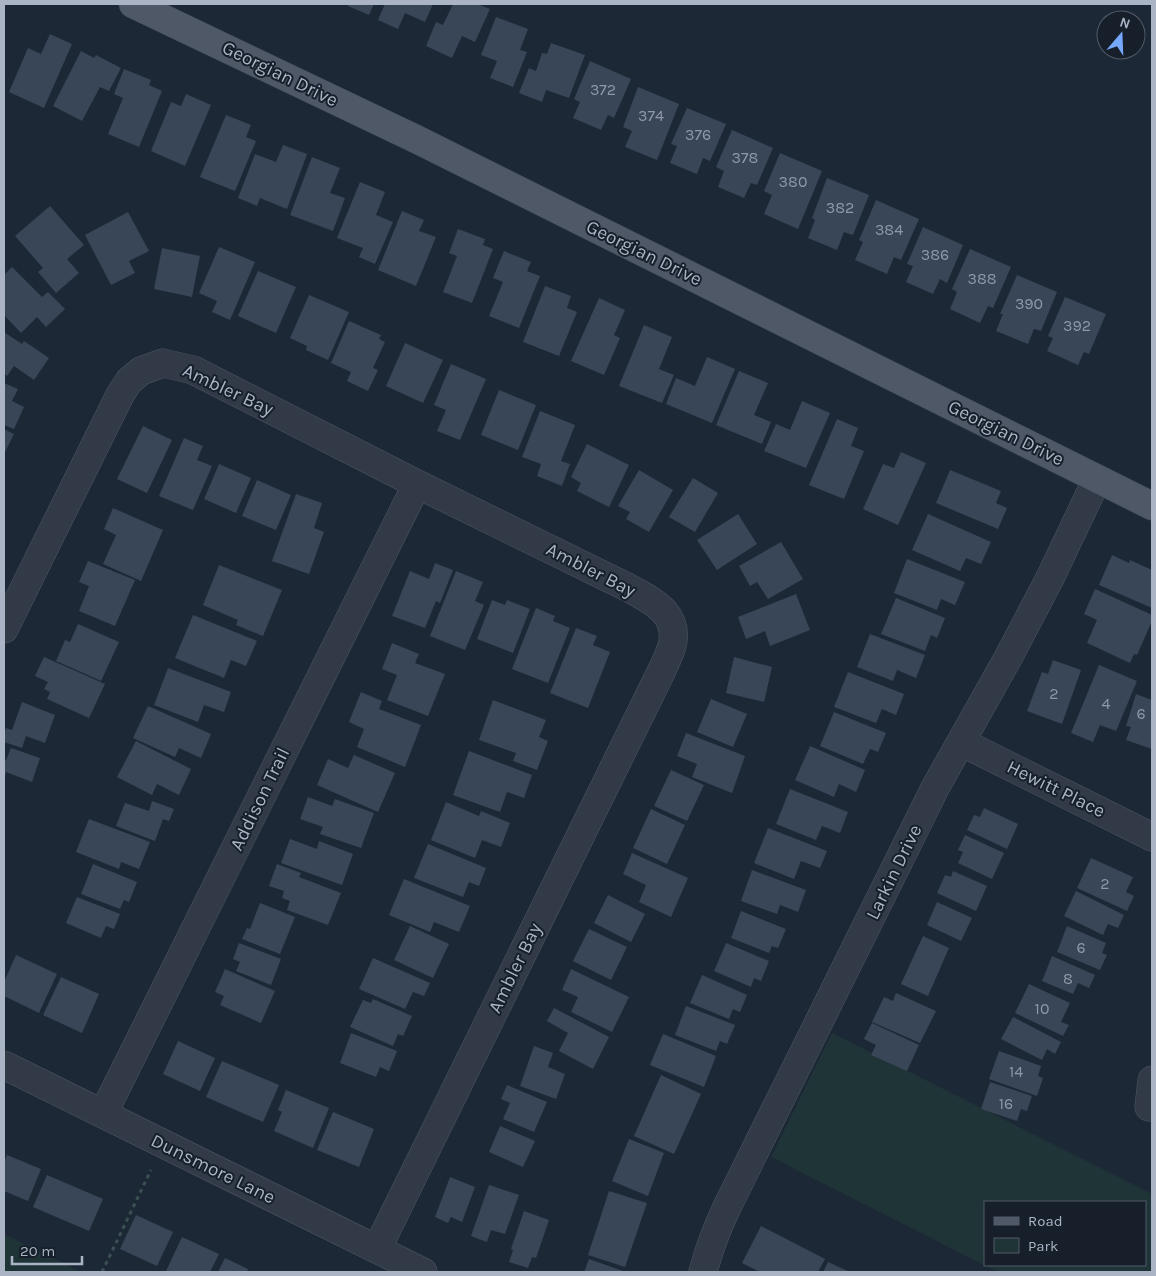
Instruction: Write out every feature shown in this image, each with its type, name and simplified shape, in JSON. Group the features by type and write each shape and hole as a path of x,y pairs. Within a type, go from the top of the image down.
{"main road":[{"name":"Georgian Drive","path":"132,4 418,140 1152,506"}],"street":[{"name":"Ambler Bay","path":"4,629 120,395 129,381 141,370 163,363 192,370 650,600 664,610 672,626 672,645 663,668 377,1249"},
{"name":"Larkin Drive","path":"704,1272 708,1255 722,1219 931,797 1050,578 1097,479"},
{"name":"Addison Trail","path":"103,1114 417,484"},
{"name":"Hewitt Place","path":"961,742 1152,837"},
{"name":"Dunsmore Lane","path":"4,1065 423,1272"},
{"path":"1148,1107 1152,1080"}],"path":[{"path":"102,1272 151,1170"}],"green space":[{"path":"832,1033 1152,1194 1152,1272 998,1272 986,1266 1146,1266 1146,1201 984,1201 984,1265 771,1157"},
{"path":"4,1234 81,1272 4,1272"}],"building":[{"path":"349,4 374,4 369,15 348,6"},
{"path":"385,4 433,4 425,22 405,13 398,29 378,20"},
{"path":"453,4 477,4 490,9 475,42 462,36 452,58 426,46 436,22 443,25"},
{"path":"496,17 528,29 520,50 527,52 513,87 490,78 497,61 481,55"},
{"path":"50,34 72,44 44,108 9,92 28,48 41,54"},
{"path":"551,43 585,55 569,98 546,90 542,102 519,93 529,68 536,71 542,53 547,54"},
{"path":"81,51 94,58 96,55 121,68 109,91 100,87 82,121 53,106"},
{"path":"590,61 631,79 614,118 608,115 601,130 573,118 580,102 574,99"},
{"path":"124,69 151,80 149,85 162,91 139,147 108,134 123,98 114,94"},
{"path":"638,87 679,104 657,160 625,147 632,131 623,127"},
{"path":"186,94 211,105 185,166 151,151 171,102 181,106"},
{"path":"687,108 726,124 710,161 703,158 697,174 670,163 677,146 671,144"},
{"path":"226,115 251,125 246,137 256,141 235,191 200,177"},
{"path":"732,130 773,148 757,185 751,183 744,198 718,187 724,171 716,167"},
{"path":"283,145 307,154 287,209 260,198 257,206 238,198 255,154 276,162"},
{"path":"780,153 822,171 798,229 764,214 772,195 764,191"},
{"path":"312,157 340,168 330,193 345,198 333,231 290,215"},
{"path":"827,178 869,195 853,235 844,232 837,250 808,238 815,220 812,218"},
{"path":"360,182 385,192 376,215 393,222 375,264 359,257 363,248 337,238"},
{"path":"876,200 919,219 901,260 894,257 887,274 855,260 863,242 859,240"},
{"path":"50,206 84,245 67,259 79,273 56,293 38,272 43,268 15,236"},
{"path":"402,211 424,220 419,231 436,237 416,286 378,270"},
{"path":"128,212 149,251 129,261 135,273 111,285 85,235"},
{"path":"923,227 963,245 947,283 940,279 933,294 906,282 913,266 907,264"},
{"path":"458,229 485,239 483,245 493,249 472,303 443,292 457,256 449,253"},
{"path":"219,247 255,262 230,320 212,312 217,301 199,293"},
{"path":"162,248 200,256 192,297 154,289"},
{"path":"970,249 1011,267 993,308 988,306 980,323 950,309 957,292 952,289"},
{"path":"504,251 531,262 527,271 540,276 519,328 489,316 503,282 493,278"},
{"path":"12,267 42,297 48,292 65,309 46,327 37,317 21,333 4,315 4,275"},
{"path":"258,271 296,287 276,333 238,316"},
{"path":"1017,275 1057,292 1041,331 1034,329 1028,344 996,331 1003,314 1000,314"},
{"path":"545,286 571,296 567,308 577,312 559,356 523,342"},
{"path":"309,295 349,312 328,360 306,350 307,346 290,338"},
{"path":"1065,297 1106,314 1089,354 1084,352 1078,365 1047,351 1053,338 1048,336"},
{"path":"599,298 625,310 614,335 620,338 604,375 571,361"},
{"path":"349,321 381,335 379,339 385,342 373,368 378,370 368,391 347,381 351,372 331,363"},
{"path":"644,325 672,337 659,369 674,375 662,403 619,386"},
{"path":"4,332 22,344 24,341 49,358 34,380 14,366 7,376 4,373"},
{"path":"405,343 443,360 423,403 386,386"},
{"path":"707,357 735,369 712,423 666,404 676,378 695,386"},
{"path":"451,364 486,379 460,440 437,431 446,410 434,405"},
{"path":"739,371 768,383 754,415 771,422 762,444 716,425"},
{"path":"4,383 18,389 12,401 24,407 14,429 4,425"},
{"path":"499,390 536,405 518,450 481,435"},
{"path":"802,401 830,413 806,468 764,451 776,424 790,430"},
{"path":"540,411 575,425 561,461 570,464 562,486 537,476 541,464 522,457"},
{"path":"837,419 858,428 851,446 864,451 844,499 809,485"},
{"path":"143,426 172,440 147,493 117,479"},
{"path":"4,429 14,434 4,454"},
{"path":"184,438 203,446 197,460 212,466 193,510 159,496"},
{"path":"587,444 629,465 609,507 577,491 581,483 571,477"},
{"path":"901,452 926,463 898,525 863,509 883,464 894,468"},
{"path":"219,464 251,478 236,513 204,499"},
{"path":"639,470 673,490 649,532 626,519 630,512 618,506"},
{"path":"950,470 1001,491 996,503 1007,508 998,529 936,503"},
{"path":"693,478 718,493 695,532 669,517"},
{"path":"257,480 291,495 276,530 242,516"},
{"path":"296,494 322,503 314,528 324,532 309,574 272,561"},
{"path":"113,508 163,530 141,581 103,564 116,535 104,529"},
{"path":"738,514 757,544 717,570 697,540"},
{"path":"928,514 991,542 981,564 966,558 960,571 912,550"},
{"path":"781,542 803,579 768,599 757,582 750,586 739,566"},
{"path":"1112,555 1129,563 1130,560 1152,570 1152,608 1099,585"},
{"path":"907,559 965,582 955,605 941,599 937,610 894,593"},
{"path":"88,561 135,580 115,626 79,611 89,586 79,582"},
{"path":"435,563 453,570 440,603 436,601 425,628 392,616 410,571 429,579"},
{"path":"219,565 282,590 263,636 236,625 238,620 203,605"},
{"path":"456,571 483,582 475,601 484,605 465,650 430,636"},
{"path":"1095,589 1152,615 1152,621 1137,655 1134,654 1130,663 1087,643 1097,620 1084,614"},
{"path":"796,594 810,630 770,646 765,631 746,639 738,617"},
{"path":"896,598 945,618 937,638 931,635 925,651 881,634"},
{"path":"492,600 505,605 507,600 530,609 513,653 477,639"},
{"path":"536,608 555,616 553,621 570,628 548,683 512,669"},
{"path":"193,615 257,641 246,666 231,660 224,678 175,658"},
{"path":"78,624 119,642 101,681 56,661 65,640 70,642"},
{"path":"576,628 597,636 593,645 610,652 588,708 550,693"},
{"path":"870,634 925,655 916,678 897,670 893,681 857,667"},
{"path":"392,643 419,654 415,663 445,674 428,716 387,700 397,675 382,669"},
{"path":"44,657 105,684 89,718 47,699 50,692 44,689 48,682 35,676"},
{"path":"734,657 772,667 764,702 726,693"},
{"path":"1053,660 1081,670 1062,724 1027,711 1042,672 1048,674"},
{"path":"1099,665 1137,681 1116,731 1100,725 1093,742 1071,733"},
{"path":"168,668 231,692 224,712 204,705 198,722 154,705"},
{"path":"848,672 904,694 896,715 882,709 876,723 834,707"},
{"path":"361,692 382,701 379,709 421,725 405,767 357,747 364,729 349,722"},
{"path":"1136,694 1152,700 1152,749 1126,740 1131,727 1126,726"},
{"path":"711,699 747,714 733,747 697,732"},
{"path":"493,700 546,720 539,737 548,741 537,770 513,761 516,753 479,740"},
{"path":"22,702 55,715 45,743 26,736 22,748 4,742 6,728 12,730"},
{"path":"148,706 211,734 201,758 179,748 175,757 133,738"},
{"path":"834,712 886,733 878,752 870,749 863,764 820,746"},
{"path":"686,733 745,756 732,793 692,777 697,764 677,756"},
{"path":"136,741 191,769 179,795 157,784 152,795 117,777"},
{"path":"810,746 865,770 856,792 839,784 834,797 795,780"},
{"path":"11,748 40,758 32,782 6,772 4,777 4,759 6,760"},
{"path":"469,751 532,775 524,798 507,792 500,812 453,795"},
{"path":"354,755 395,773 378,812 317,785 328,759 348,768"},
{"path":"671,770 704,785 687,821 654,806"},
{"path":"790,789 848,812 840,833 822,826 816,840 776,824"},
{"path":"308,797 332,806 335,799 374,813 361,848 320,834 323,827 300,819"},
{"path":"152,801 174,809 169,821 163,819 155,841 116,826 125,803 149,811"},
{"path":"446,802 479,816 481,811 510,823 501,847 482,840 475,858 431,840"},
{"path":"984,808 1018,824 1007,849 967,830 974,815 980,817"},
{"path":"651,809 685,825 667,864 633,848"},
{"path":"89,819 150,842 139,869 121,862 119,869 76,852"},
{"path":"768,828 827,851 820,868 801,861 794,879 754,863"},
{"path":"965,835 1004,853 992,879 958,863 963,852 958,850"},
{"path":"290,839 317,849 319,841 353,854 342,885 281,863"},
{"path":"428,844 486,868 479,886 469,882 463,897 414,878"},
{"path":"632,853 688,878 671,917 639,902 646,885 623,874"},
{"path":"1091,858 1133,877 1126,892 1134,896 1127,911 1077,888"},
{"path":"93,864 137,882 129,902 124,900 120,909 81,894"},
{"path":"277,864 301,873 299,877 341,893 328,925 287,910 290,901 282,898 284,891 269,886"},
{"path":"752,870 806,890 798,912 780,905 777,914 741,901"},
{"path":"953,871 987,886 976,911 937,893 945,875 951,877"},
{"path":"404,879 470,906 459,932 434,922 430,932 389,915"},
{"path":"1076,891 1124,915 1118,928 1108,924 1103,935 1064,916"},
{"path":"608,895 645,914 631,942 594,923"},
{"path":"77,897 120,914 114,929 106,926 101,938 66,923"},
{"path":"937,902 972,918 961,941 927,925"},
{"path":"260,903 295,917 280,954 242,939 247,928 250,929"},
{"path":"741,911 786,929 778,948 772,946 769,953 731,938"},
{"path":"410,926 449,944 433,978 394,960"},
{"path":"1067,926 1106,943 1102,953 1107,955 1100,970 1057,952"},
{"path":"589,929 627,947 611,980 573,961"},
{"path":"923,936 949,948 928,996 901,984"},
{"path":"239,943 281,959 271,985 236,971 240,962 233,959"},
{"path":"726,943 769,961 761,981 754,978 751,987 714,971"},
{"path":"16,955 57,974 39,1013 4,996 4,982"},
{"path":"1052,956 1095,975 1089,988 1078,983 1073,994 1042,981"},
{"path":"373,958 430,983 424,996 413,992 405,1009 359,989"},
{"path":"225,969 275,991 261,1023 220,1005 224,996 215,992"},
{"path":"571,969 629,997 612,1032 571,1012 578,997 562,990"},
{"path":"702,975 747,995 740,1012 733,1009 729,1019 690,1003"},
{"path":"61,977 99,994 82,1033 43,1015"},
{"path":"1029,984 1070,1003 1061,1022 1069,1025 1063,1036 1015,1013"},
{"path":"896,993 936,1011 920,1043 872,1022 884,997 893,1001"},
{"path":"373,999 412,1016 403,1036 398,1034 393,1046 350,1027 363,1000 371,1003"},
{"path":"686,1006 735,1025 727,1044 720,1041 716,1051 675,1035"},
{"path":"554,1008 609,1037 593,1069 559,1051 568,1033 547,1021"},
{"path":"1013,1017 1061,1042 1055,1054 1047,1049 1042,1060 1001,1039"},
{"path":"872,1023 919,1045 907,1071 871,1055 876,1045 864,1039"},
{"path":"351,1033 397,1051 389,1071 380,1067 376,1077 340,1063"},
{"path":"663,1034 716,1056 704,1087 650,1065"},
{"path":"178,1041 215,1058 200,1091 163,1074"},
{"path":"534,1046 553,1053 548,1067 565,1074 556,1099 520,1086"},
{"path":"999,1051 1041,1066 1038,1076 1043,1078 1037,1096 989,1079"},
{"path":"222,1061 279,1085 263,1122 206,1097"},
{"path":"661,1075 701,1094 674,1154 634,1136"},
{"path":"990,1082 1032,1096 1027,1111 1021,1109 1017,1121 981,1109"},
{"path":"507,1085 547,1102 534,1132 503,1119 510,1103 501,1099"},
{"path":"286,1090 329,1108 313,1148 274,1131 282,1112 278,1110"},
{"path":"333,1112 374,1129 359,1167 317,1150"},
{"path":"500,1126 535,1141 523,1167 489,1152"},
{"path":"629,1139 664,1153 648,1196 612,1181"},
{"path":"7,1155 41,1169 28,1201 4,1191 4,1163"},
{"path":"47,1175 103,1199 89,1231 33,1207"},
{"path":"450,1177 475,1187 462,1222 451,1217 448,1223 435,1217"},
{"path":"489,1185 519,1195 505,1234 491,1230 487,1242 471,1236"},
{"path":"609,1191 647,1203 625,1267 588,1255"},
{"path":"524,1211 549,1220 536,1258 532,1257 528,1268 509,1262 513,1250 511,1249"},
{"path":"136,1215 173,1232 157,1266 120,1249"},
{"path":"761,1226 825,1259 818,1272 760,1272 742,1263"},
{"path":"182,1237 219,1254 210,1272 166,1271"},
{"path":"225,1258 248,1269 247,1272 218,1272"},
{"path":"589,1259 626,1272 584,1272"},
{"path":"828,1262 850,1272 823,1272"}]}
